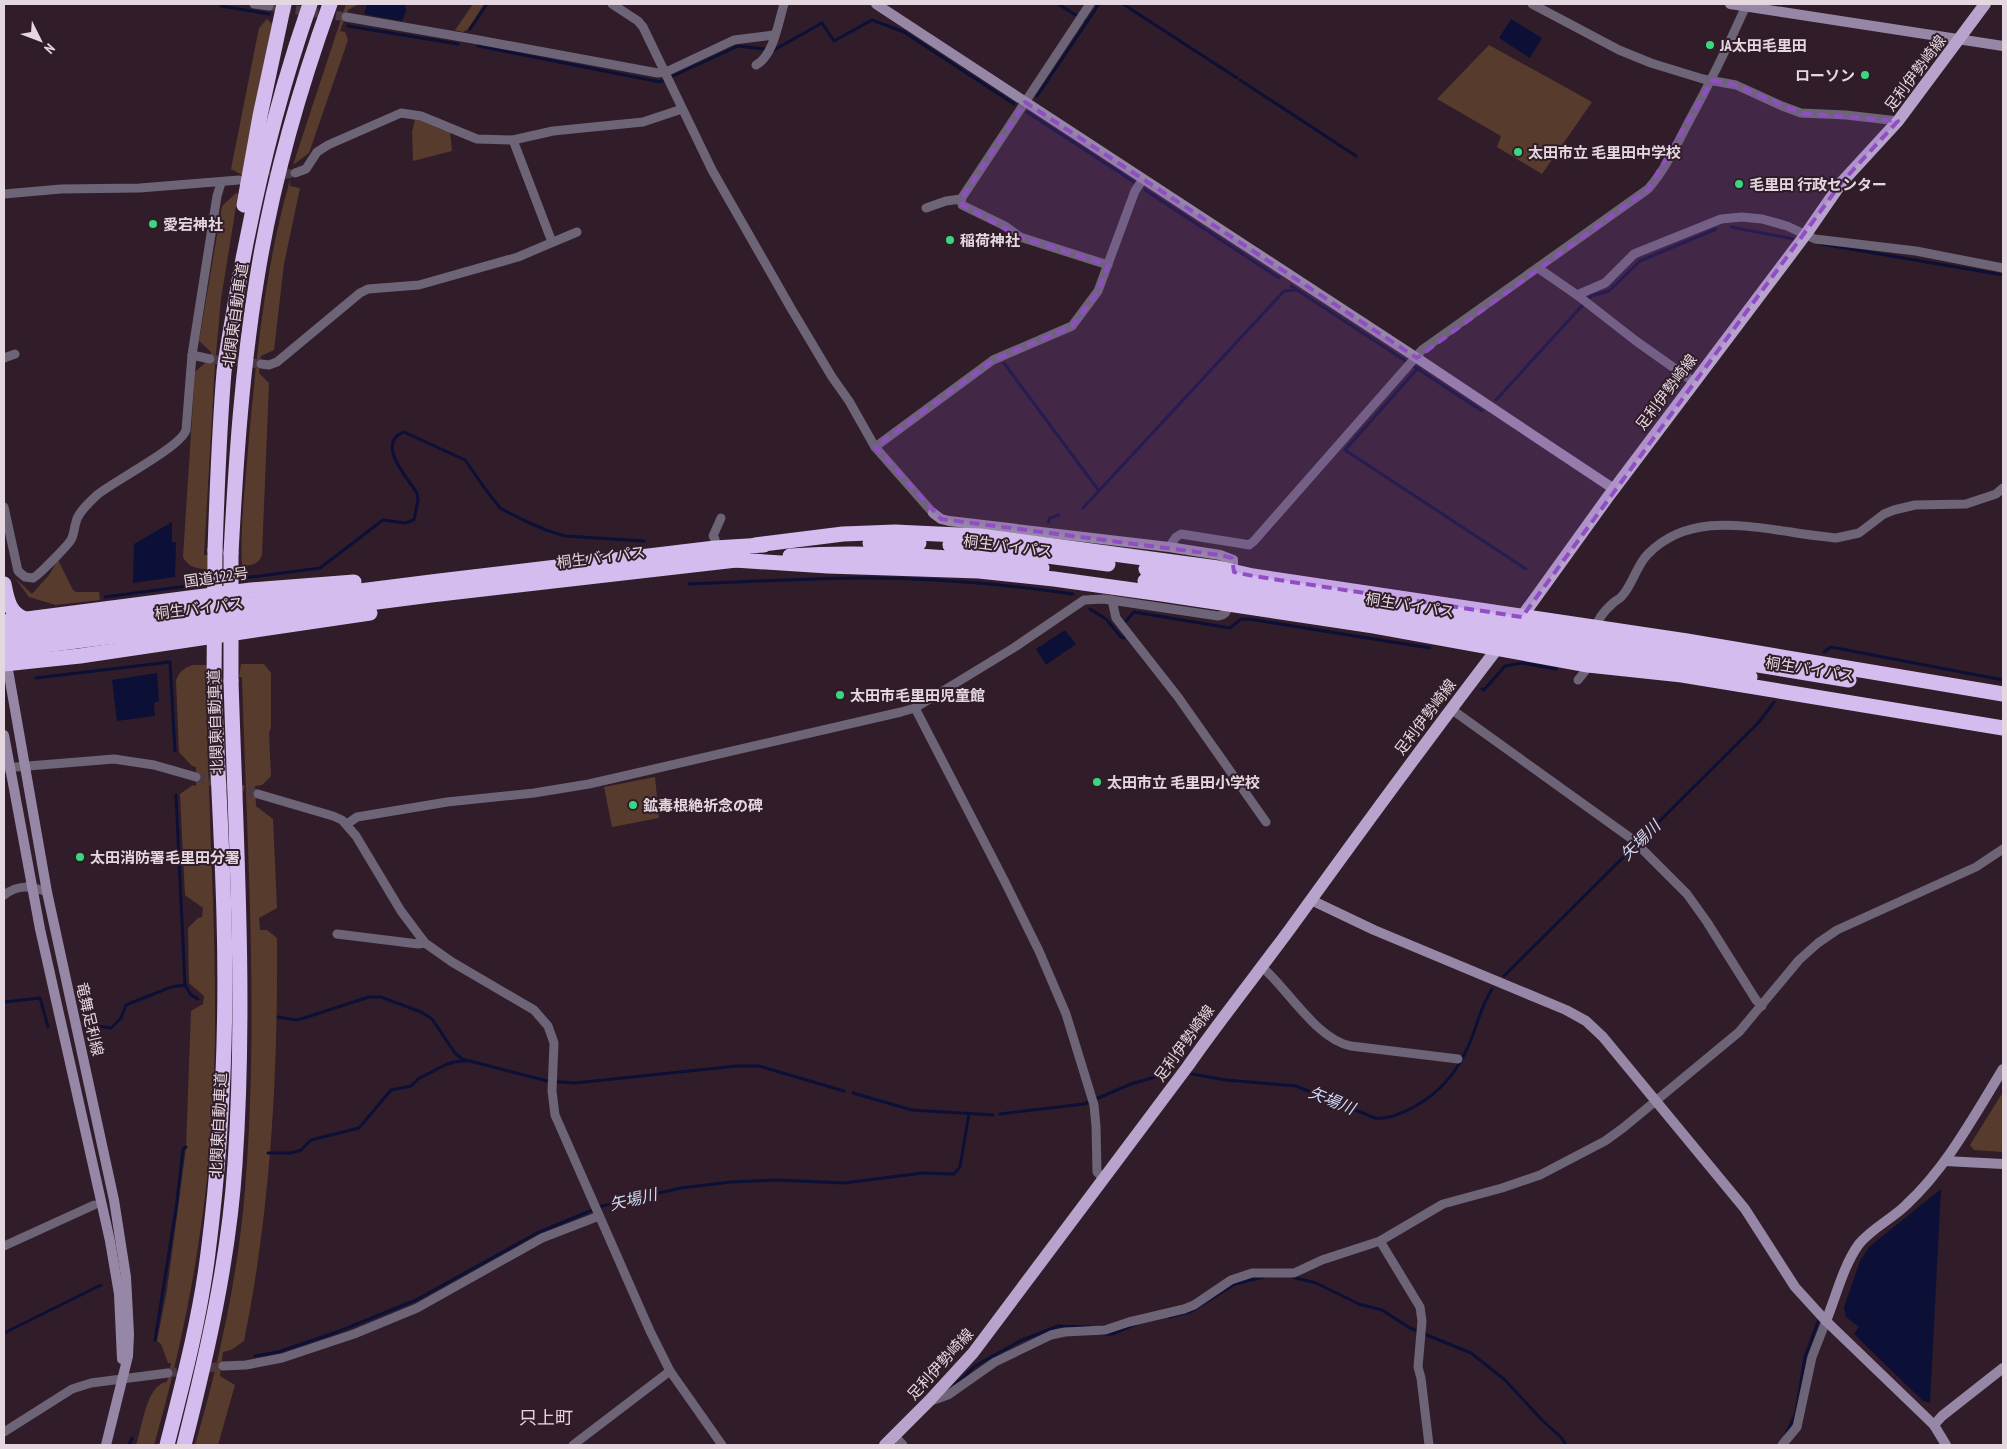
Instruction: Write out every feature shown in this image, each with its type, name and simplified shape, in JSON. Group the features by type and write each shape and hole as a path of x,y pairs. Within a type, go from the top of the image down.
{"highway":[{"name":"北関東自動車道","path":"167,1445 195,1328 208,1255 217,1172 222,1081 224,919 214,682 215,550 219,439 229,340 251,215 288,70 310,4"},
{"name":"北関東自動車道","path":"184,1445 218,1290 235,1166 241,996 231,682 231,553 236,467 248,334 257,276 291,121 306,71 330,4"},
{"path":"306,71 338,4"},
{"path":"229,340 234,260 260,116 277,5"},
{"path":"755,545 843,534 895,532 980,536 1234,572 1686,641 2003,694"},
{"name":"桐生バイパス","path":"432,588 715,548 818,542 912,543 977,547 1751,671 2003,718"},
{"name":"桐生バイパス","path":"4,636 432,588 820,554 979,559 1146,575"},
{"path":"735,560 828,566 979,571 1152,592 1374,626 1588,665 1682,675 2003,728"},
{"name":"国道122号","path":"4,622 28,633 290,585 381,581 432,588"},
{"path":"4,584 11,609 19,617 28,633"},
{"path":"4,657 80,656 395,609 432,588"},
{"name":"桐生バイパス","path":"4,657 28,633"},
{"name":"桐生バイパス","path":"1751,671 2003,703"}],"main road":[{"name":"足利伊勢崎線","path":"885,1445 899,1440 929,1401 973,1353 1104,1180 1451,709 1522,617 1614,489 1806,234 1842,182 1898,121 1961,40 1985,4"}],"street":[{"path":"254,4 277,5"},
{"path":"347,824 357,817 447,802 589,784 915,708 1015,647 1084,600 1094,598 1112,600 1218,616 1223,616 1226,612 1234,572 1233,560 1230,558 1169,547 949,521 941,519 933,513 875,447 849,401 832,378 796,319 737,215 682,109 643,26 612,4"},
{"path":"756,65 764,61 769,52 784,4"},
{"path":"876,4 1142,179 1413,362 1614,489"},
{"path":"1090,4 961,199 962,205 1005,226 1020,238 1108,265"},
{"path":"1532,4 1619,50 1680,72 1736,85 1801,113 1846,115 1898,121"},
{"path":"1730,4 2003,46"},
{"path":"1169,547 1176,537 1182,534 1249,545 1254,542 1422,350 1638,197 1652,184 1675,148 1712,80 1746,6"},
{"path":"346,18 473,38 668,76 734,40 773,39"},
{"path":"295,173 306,169 317,152 328,145 401,113 421,116 477,139 513,140 563,130 643,122 682,109"},
{"path":"513,140 552,242"},
{"path":"875,447 993,360 1072,326 1098,290 1135,192 1142,179"},
{"path":"4,194 61,189 140,188 239,180"},
{"path":"4,507 18,571 25,577 33,578 42,572 70,541 78,517 92,500 123,476 154,459 183,436 186,430 192,355 204,270 221,182"},
{"path":"926,208 946,201 961,199"},
{"path":"1583,300 1605,283 1634,254 1721,219 1742,217 1762,219 1787,226 1815,239 1916,252 2003,268"},
{"path":"261,364 269,365 276,362 360,293 368,289 420,285 518,257 577,232"},
{"path":"1538,268 1694,382"},
{"path":"4,358 15,354"},
{"path":"192,355 210,359"},
{"path":"1578,680 1588,665 1594,628 1599,619 1613,603 1622,597 1646,555 1669,538 1686,530 1708,524 1722,524 1766,527 1836,538 1845,537 1859,533 1884,514 1894,510 1915,505 1966,504 1996,494 2003,488"},
{"path":"715,548 714,536 721,518"},
{"path":"1112,600 1116,618 1184,704 1266,822"},
{"name":"竜舞足利線","path":"4,657 47,892 114,1200 126,1277 129,1334 128,1356 121,1380 115,1416 106,1445"},
{"path":"915,708 1039,951 1066,1014 1093,1101 1096,1126 1097,1172 1104,1180"},
{"path":"1451,709 1632,839 1687,894 1756,1000 1762,1006"},
{"name":"竜舞足利線","path":"4,735 7,768 110,1241 119,1294 121,1380"},
{"path":"7,768 114,759 154,765 196,777"},
{"path":"258,794 332,816 347,824 401,912 425,943 452,962 534,1010 548,1026 554,1043 552,1091 555,1115 670,1371 722,1445"},
{"path":"929,1401 948,1395 996,1362 1051,1335 1065,1332 1105,1330 1129,1322 1184,1309 1194,1305 1231,1280 1252,1274 1294,1273 1322,1260 1380,1241 1444,1204 1502,1188 1540,1174 1572,1159 1605,1141 1739,1032 1807,951 1837,930 1976,866 2003,849"},
{"path":"4,895 19,886 32,887 47,892"},
{"path":"1311,900 1374,930 1566,1010 1586,1021 1603,1037 1745,1210 1795,1287 1826,1321 1934,1425 1946,1445"},
{"path":"337,934 418,944 425,943"},
{"path":"1262,967 1324,1034 1338,1042 1351,1046 1458,1060"},
{"path":"1782,1445 1797,1427 1812,1357 1858,1245 1866,1236 1906,1205 1945,1161 2003,1069"},
{"path":"1945,1161 2003,1164"},
{"path":"4,1246 94,1205"},
{"path":"224,1366 246,1365 282,1358 354,1334 417,1308 542,1238 599,1216"},
{"path":"1380,1241 1420,1307 1421,1331 1418,1367 1429,1445"},
{"path":"1934,1425 1942,1416 2003,1368"},
{"path":"573,1445 670,1371"},
{"path":"4,1432 72,1388 91,1383 168,1374"}],"highlighted area":[{"path":"1712,80 1736,85 1801,113 1898,121 1842,182 1522,617 1253,576 1234,572 1232,558 1220,555 941,519 875,447 993,360 1072,326 1098,291 1108,265 1020,237 962,205 961,199 1025,102 1417,358 1648,189"}],"shaded area":[{"path":"346,4 359,4 348,10 340,31 345,32 348,40 309,153 293,165"},
{"path":"367,4 405,4 406,11 402,21 364,14"},
{"path":"473,4 484,4 468,29 463,32 455,30"},
{"path":"267,19 272,24 242,175 231,169 259,28"},
{"path":"1511,19 1542,38 1530,58 1499,38"},
{"path":"1489,45 1592,102 1542,174 1497,147 1501,136 1437,99"},
{"path":"415,119 450,132 452,151 413,161 412,132"},
{"path":"290,180 290,186 300,188 284,264 274,350 261,356 259,373 269,383 262,555 257,563 242,566 243,508 258,347 274,246"},
{"path":"236,193 238,194 221,299 215,364 204,555 208,555 207,569 203,569 190,565 183,557 195,372 205,363 210,363 211,352 199,341 222,206"},
{"path":"172,522 172,542 176,542 175,577 133,583 134,544"},
{"path":"58,560 73,590 76,592 99,592 100,600 56,605 29,597 15,578 32,594 49,575"},
{"path":"1065,630 1076,644 1046,665 1036,649"},
{"path":"241,664 264,664 271,673 271,727 269,733 271,776 262,785 255,786 256,806 273,819 277,908 259,918 260,930 267,930 277,938 274,1090 267,1191 261,1241 244,1341 231,1350 223,1352 220,1376 235,1385 218,1445 195,1445 220,1351 238,1255 249,1126 252,998 251,934 242,677 239,677"},
{"path":"193,665 206,665 208,679 205,679 215,1005 213,1110 207,1179 198,1247 186,1314 171,1380 154,1445 136,1445 146,1408 154,1390 167,1382 171,1363 168,1363 161,1344 157,1341 167,1290 186,1148 191,1011 203,1004 204,996 189,983 188,928 198,918 202,917 203,908 185,895 180,794 193,785 196,786 196,767 192,766 179,752 176,680 183,670"},
{"path":"157,673 159,701 154,703 155,716 117,721 112,680"},
{"path":"655,777 659,818 612,827 604,787"},
{"path":"2003,1092 2003,1152 1974,1150 1970,1145"},
{"path":"1941,1189 1930,1403 1923,1401 1854,1334 1859,1327 1846,1317 1844,1307 1860,1261 1869,1247"}],"waterway":[{"path":"470,29 487,4"},
{"path":"1058,4 1087,22"},
{"path":"1037,96 1099,4"},
{"path":"1123,4 1237,78"},
{"path":"221,6 269,14"},
{"path":"478,46 660,82 738,46 774,50 822,23 834,41 872,20 904,32 1014,104"},
{"path":"348,26 458,44"},
{"path":"1240,80 1356,156"},
{"path":"1027,112 1134,182"},
{"path":"1145,190 1279,278"},
{"path":"1731,227 1793,239"},
{"path":"1496,400 1591,296 1609,291 1640,261 1716,229"},
{"path":"1821,244 2003,275"},
{"path":"1291,286 1482,411"},
{"path":"1083,508 1284,291 1296,290"},
{"path":"1004,363 1099,491"},
{"path":"1418,368 1345,450 1526,569"},
{"path":"236,579 320,568 383,520 405,523 414,520 418,500 417,493 396,461 392,444 396,437 404,432 465,460 500,508 523,520 565,536 644,541"},
{"path":"1048,522 1050,518 1059,515"},
{"path":"689,584 890,578 969,582 1073,594"},
{"path":"105,597 210,583"},
{"path":"1090,609 1106,619 1124,638"},
{"path":"1126,621 1134,612 1230,628 1241,619 1249,619 1430,648"},
{"name":"矢場川","path":"1824,652 1831,647 2003,680"},
{"path":"36,678 170,662 175,751"},
{"path":"1482,689 1484,690 1505,666 1522,663 1556,669"},
{"name":"矢場川","path":"1504,976 1759,722 1774,702"},
{"path":"176,795 185,985 191,995 198,999"},
{"path":"91,1025 111,1028 121,1018 126,1005 171,987 185,985"},
{"name":"矢場川","path":"1192,1074 1226,1080 1296,1086 1375,1118 1390,1117 1412,1108 1434,1094 1458,1067 1492,989"},
{"path":"278,1017 296,1020 369,997 381,997 421,1012 432,1019 455,1053 462,1059 547,1081 575,1083 737,1066 759,1066 844,1091"},
{"path":"4,1002 40,998 48,1027"},
{"path":"268,1153 291,1153 301,1150 311,1140 359,1128 391,1090 411,1086 418,1079 445,1065 466,1061"},
{"name":"矢場川","path":"1000,1114 1084,1104 1131,1084 1169,1073"},
{"path":"853,1093 912,1110 993,1115"},
{"name":"矢場川","path":"255,1356 278,1352 337,1332 416,1300 537,1233 602,1206 681,1188 731,1182 777,1180 844,1183 923,1173 954,1174 960,1167 969,1113"},
{"path":"155,1340 176,1209 183,1149 186,1147"},
{"path":"1169,1317 1190,1312 1235,1284 1263,1277"},
{"path":"1292,1277 1316,1283 1359,1304 1382,1310 1410,1328 1471,1353 1505,1380 1544,1422 1561,1437 1566,1445"},
{"path":"4,1333 101,1285"},
{"path":"1786,1434 1796,1413 1805,1357 1818,1322"},
{"path":"1104,1334 1112,1334 1136,1324"},
{"path":"953,1387 975,1366 1020,1341 1058,1326 1089,1327"},
{"name":"矢場川","path":"129,1445 132,1438"}],"tunnel":[{"path":"269,6 346,17"},
{"path":"256,178 295,173"},
{"path":"210,359 261,364"},
{"path":"196,777 258,794"},
{"path":"168,1373 223,1366"}],"place":[{"name":"JA太田毛里田","path":"1710,45"},
{"name":"ローソン","path":"1865,75"},
{"name":"太田市立 毛里田中学校","path":"1518,152"},
{"name":"毛里田 行政センター","path":"1739,184"},
{"name":"愛宕神社","path":"153,224"},
{"name":"稲荷神社","path":"950,240"},
{"name":"太田市毛里田児童館","path":"840,695"},
{"name":"太田市立 毛里田小学校","path":"1097,782"},
{"name":"鉱毒根絶祈念の碑","path":"633,805"},
{"name":"太田消防署毛里田分署","path":"80,857"}],"district":[{"name":"只上町","path":"546,1417"}]}
